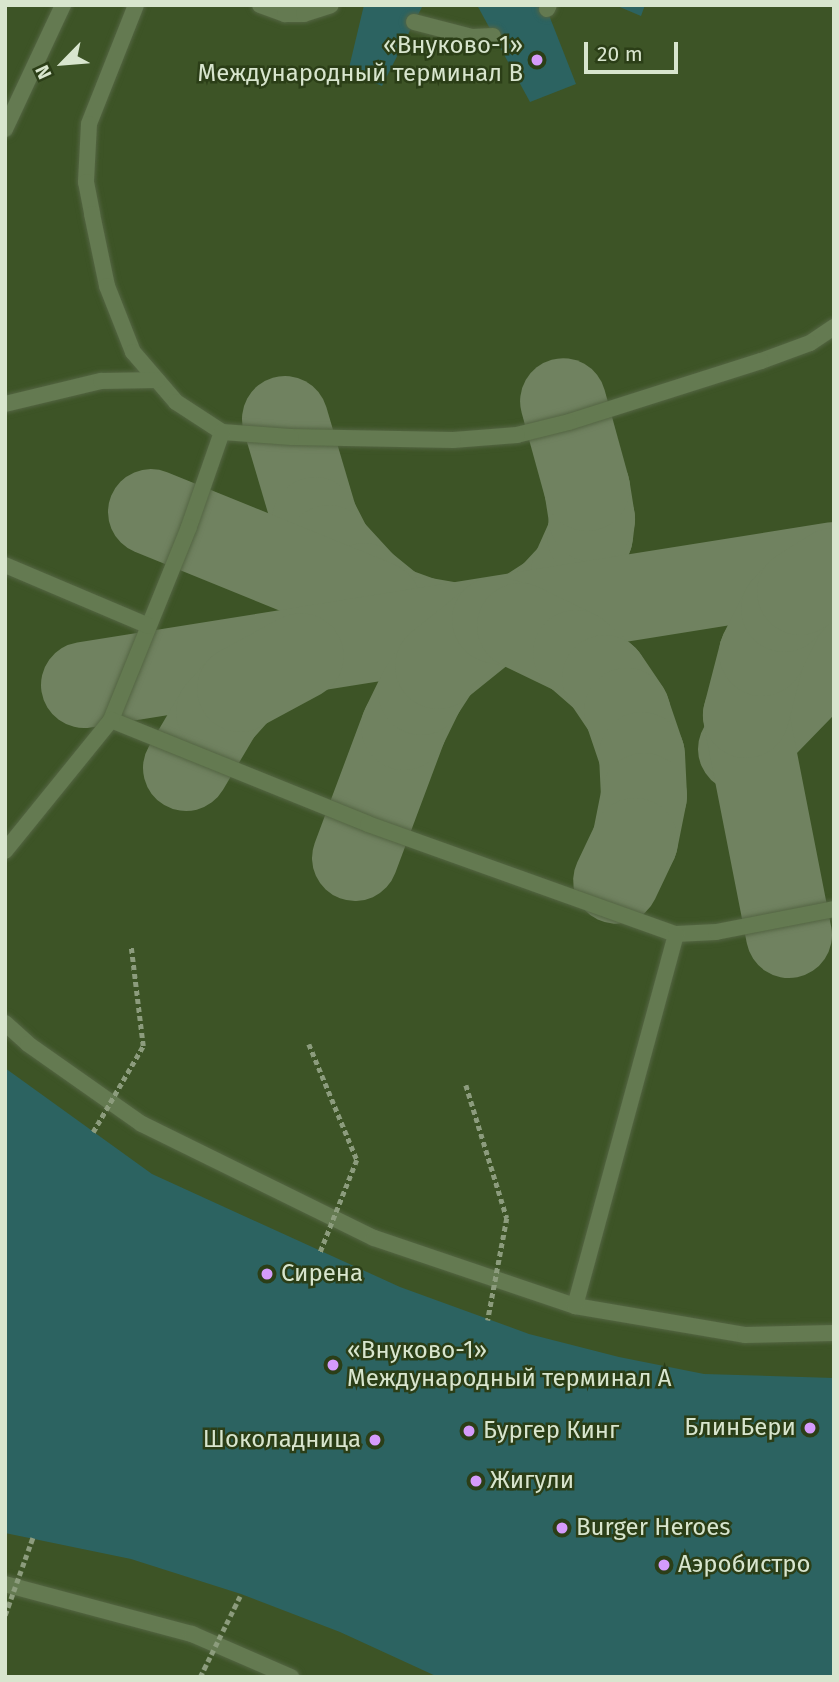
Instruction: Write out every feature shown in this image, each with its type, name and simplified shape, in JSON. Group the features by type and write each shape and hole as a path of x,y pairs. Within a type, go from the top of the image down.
{"lane":[{"path":"5,129 63,5"},
{"path":"136,5 89,124 86,181 107,286 134,352 176,402 222,432 291,437 453,440 517,435 569,422 761,361 810,343 834,327"},
{"path":"260,5 285,14 304,14 331,5"},
{"path":"414,22 472,37 493,36"},
{"path":"5,404 102,381 157,380"},
{"path":"5,850 111,720 222,432"},
{"path":"5,565 149,626"},
{"path":"111,720 368,824 676,934 716,932 834,909"},
{"path":"575,1306 676,934"},
{"path":"5,1023 28,1045 142,1125 374,1238 575,1306 745,1335 834,1333"},
{"path":"5,1584 192,1634 291,1677"}],"path":[{"path":"93,1132 144,1046 131,947"},
{"path":"309,1044 357,1160 320,1253"},
{"path":"466,1085 507,1218 488,1320"},
{"path":"5,1615 33,1537"},
{"path":"200,1677 241,1594"}],"shaded area":[{"path":"5,5 834,5 834,1677 5,1677"}],"building":[{"name":"«Внуково-1» Международный терминал B","path":"364,5 423,5 382,86 348,72"},
{"name":"«Внуково-1» Международный терминал B","path":"477,5 545,5 576,84 530,102"},
{"path":"615,5 645,5 641,16"},
{"name":"«Внуково-1» Международный терминал А","path":"5,1068 152,1174 400,1287 529,1334 619,1357 704,1374 834,1378 834,1677 438,1677 340,1632 241,1594 131,1559 5,1533"}],"taxiway":[{"path":"520,617 552,596 574,572 590,536 592,519 587,488 563,401"},
{"path":"285,419 315,520 329,548 364,586 394,610 422,620 456,626"},
{"path":"151,512 378,604"},
{"path":"84,685 834,565"},
{"path":"789,935 746,715 762,653 784,609 800,592 834,571"},
{"path":"355,858 404,727 421,692 438,666 495,620 520,626 576,653 605,678 627,711 642,755 644,796 635,841 616,881"},
{"path":"741,749 834,653"},
{"path":"186,768 219,712 240,689 301,656"}],"place":[{"name":"«Внуково-1» Международный терминал B","path":"537,60"},
{"name":"Сирена","path":"267,1274"},
{"name":"«Внуково-1» Международный терминал А","path":"333,1365"},
{"name":"БлинБери","path":"810,1428"},
{"name":"Бургер Кинг","path":"469,1431"},
{"name":"Шоколадница","path":"375,1440"},
{"name":"Жигули","path":"476,1481"},
{"name":"Burger Heroes","path":"562,1528"},
{"name":"Аэробистро","path":"664,1565"}]}
